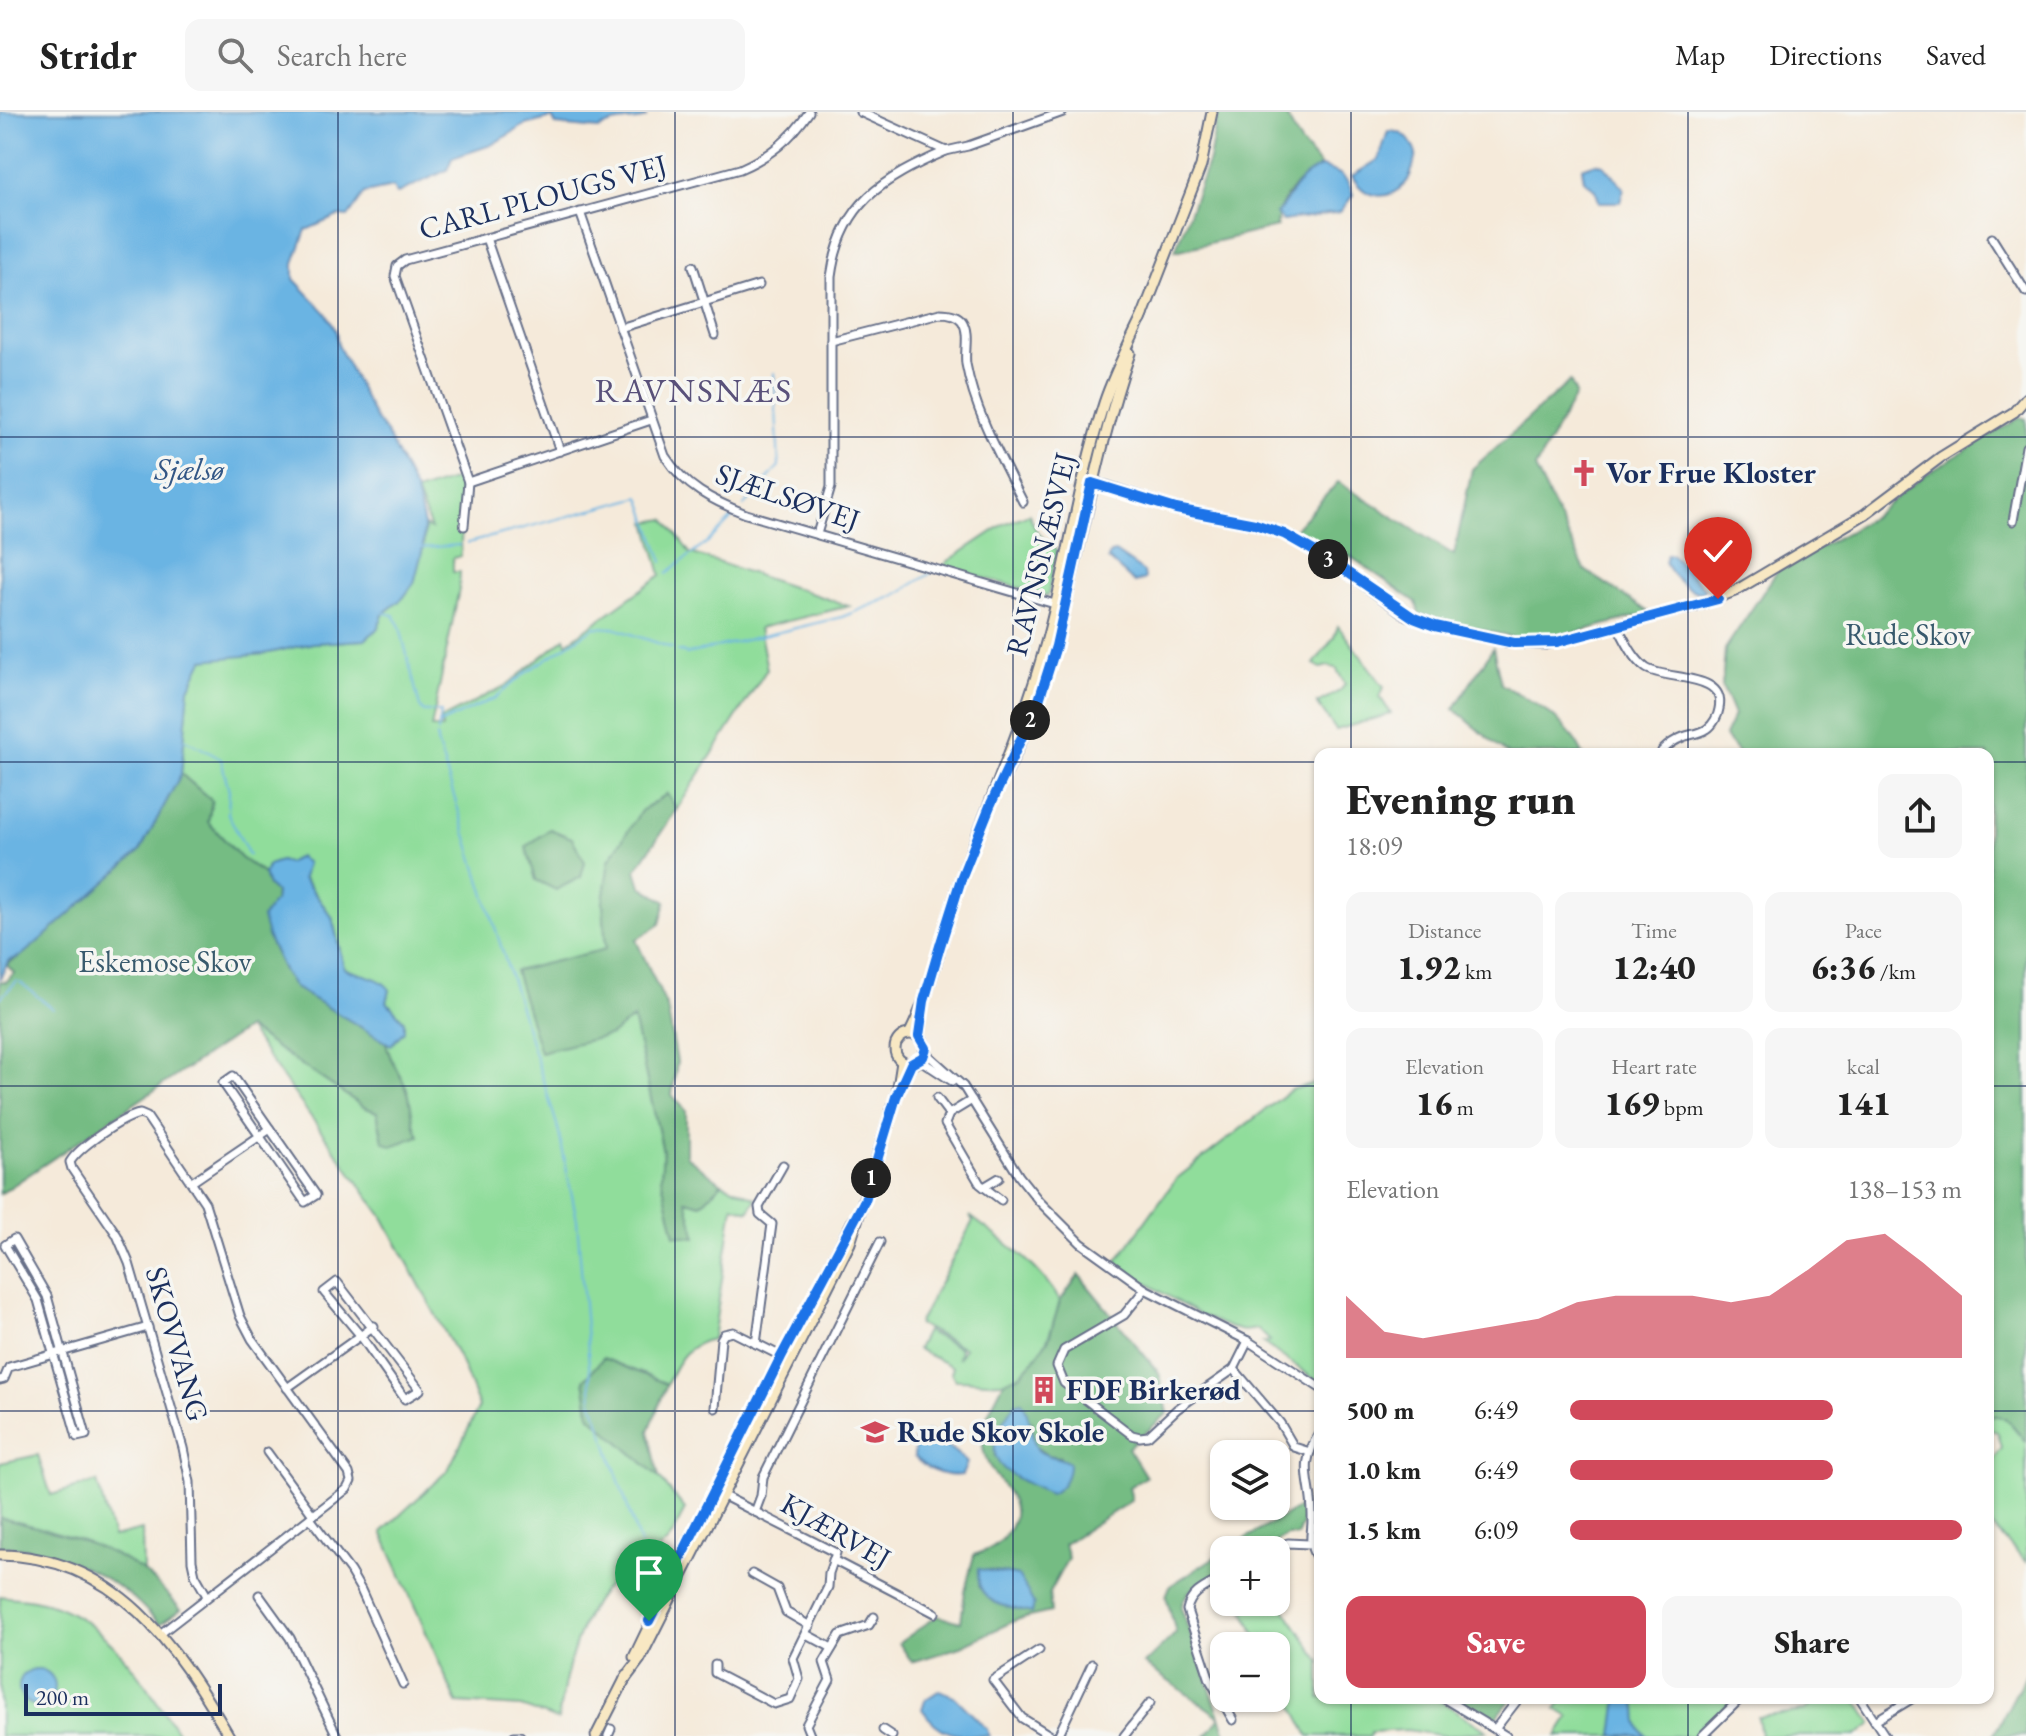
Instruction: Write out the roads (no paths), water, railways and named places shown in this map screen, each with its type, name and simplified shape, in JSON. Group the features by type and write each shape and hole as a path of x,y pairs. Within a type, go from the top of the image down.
{"main road":[{"name":"RAVNSNÆSVEJ","path":"915,1035 957,892 1061,606 1104,401 1143,315 1201,166 1212,112"},
{"path":"1087,482 1176,509 1255,524 1284,534 1328,559 1407,615 1435,626 1514,643 1535,644 1618,627 1718,599 1735,591 1855,521 1941,457 2014,412 2026,398"},
{"path":"596,1736 625,1679 649,1621 850,1243 896,1097 925,1043 915,1035 902,1036 896,1042 896,1055 915,1060"},
{"path":"0,1555 31,1556 78,1569 114,1590 160,1634 187,1669 229,1736"}],"street":[{"name":"CARL PLOUGS VEJ","path":"464,526 468,482 395,270 405,260 740,169 758,161 787,140 809,112"},
{"path":"860,112 946,151"},
{"path":"817,534 831,487 831,277 834,255 849,217 891,178 946,151 1063,112"},
{"name":"SJÆLSØVEJ","path":"580,212 665,456 676,474 693,489 746,514 1061,606"},
{"path":"486,238 560,451"},
{"path":"1992,238 2026,292"},
{"path":"693,266 715,335"},
{"path":"620,328 759,285"},
{"path":"831,341 940,313 957,317 966,329 965,359 971,387 994,445 1023,502"},
{"path":"468,482 651,420"},
{"path":"2013,521 2026,447"},
{"path":"1618,627 1635,658 1648,669 1711,685 1718,695 1719,712 1706,730 1681,737 1666,748"},
{"path":"915,1060 964,1090 1019,1176 1081,1243 1145,1289 1248,1341 1314,1384"},
{"path":"233,1076 316,1195 305,1202 260,1136 223,1083 233,1076"},
{"path":"937,1098 949,1114"},
{"path":"972,1100 949,1114 945,1124 984,1187 1001,1200"},
{"name":"SKOVVANG","path":"192,1182 147,1117 140,1114 132,1115 104,1134 75,1154 70,1162 117,1235 129,1263 183,1448 190,1482 192,1561 195,1575 207,1596"},
{"path":"160,1634 347,1489 351,1481 349,1473 252,1339 240,1316 212,1219 192,1182 270,1129"},
{"path":"756,1344 772,1224 760,1214 759,1207 783,1165"},
{"path":"984,1187 999,1178"},
{"path":"59,1352 47,1296 14,1239 5,1245 38,1300 59,1352 86,1435 77,1437 59,1352"},
{"path":"755,1512 763,1477 880,1242"},
{"path":"337,1282 374,1326 420,1390 405,1399 360,1335 324,1292 337,1282"},
{"path":"1145,1289 1124,1315 1064,1350 1057,1366 1064,1383 1132,1435 1148,1436 1177,1409 1234,1369 1248,1341"},
{"path":"287,1388 374,1326"},
{"path":"9,1367 148,1327"},
{"path":"715,1408 724,1334 733,1332 786,1359"},
{"path":"0,1360 9,1367"},
{"path":"0,1380 4,1379 9,1367"},
{"path":"1234,1369 1280,1423 1294,1447 1310,1452"},
{"path":"1314,1444 1306,1479 1312,1511 1309,1544 1314,1553"},
{"path":"267,1452 350,1571 403,1684"},
{"name":"KJÆRVEJ","path":"718,1493 836,1553 833,1560 935,1613"},
{"path":"1290,1543 1309,1544"},
{"path":"715,1665 715,1673 774,1704 790,1699 799,1679 793,1658 828,1587 833,1560"},
{"path":"756,1573 777,1588 789,1616 832,1648"},
{"path":"1210,1584 1196,1592 1189,1600 1187,1610 1210,1680 1233,1720"},
{"path":"259,1595 290,1638 337,1736"},
{"path":"810,1735 806,1725 830,1680 824,1662 840,1635 869,1625 874,1617"},
{"path":"1039,1650 993,1680 1022,1718 1051,1736"},
{"path":"1058,1736 1092,1664"},
{"path":"1124,1736 1150,1703"},
{"path":"1453,1704 1506,1736"},
{"path":"1495,1729 1514,1704"},
{"path":"1702,1736 1735,1704"},
{"path":"1864,1704 1885,1736"},
{"path":"1875,1721 1903,1704"},
{"path":"883,1730 892,1736"}],"water":[{"name":"Sjælsø","path":"0,112 645,112 646,118 599,129 556,125 552,118 525,125 491,145 452,158 447,170 396,194 393,187 365,193 348,217 338,216 306,230 294,263 294,279 326,313 336,331 338,345 416,492 424,525 423,548 414,583 403,598 384,613 377,629 365,640 313,643 264,654 203,660 189,689 181,774 140,851 21,956 8,961 0,979"},
{"path":"1388,131 1406,137 1416,154 1405,184 1383,196 1369,193 1352,176 1379,159"},
{"path":"1596,163 1604,165 1624,188 1620,202 1599,202 1596,190 1584,180 1582,168"},
{"path":"1321,167 1342,176 1353,195 1340,212 1283,221 1276,214 1300,182"},
{"path":"1115,552 1144,572 1145,579 1135,583 1108,559 1110,553"},
{"path":"1667,554 1672,555 1705,589 1703,592 1692,590 1676,578 1665,563"},
{"path":"299,857 307,863 303,878 332,917 344,968 375,979 390,990 387,1002 404,1021 404,1031 391,1045 295,988 284,972 262,918 275,900 276,893 268,886 264,874 268,865 280,861 287,863"},
{"path":"1022,1402 1036,1448 1069,1463 1064,1482 1050,1494 1017,1478 998,1461 996,1439 1002,1423 1014,1404"},
{"path":"927,1432 967,1463 962,1475 936,1472 914,1457 915,1440"},
{"path":"978,1569 1019,1576 1034,1604 1032,1613 987,1597 979,1581"},
{"path":"37,1669 50,1674 55,1687 50,1700 37,1705 24,1700 19,1687 24,1674"},
{"path":"940,1690 954,1696 987,1729 989,1736 958,1735 936,1725 922,1709 925,1700"},
{"path":"1617,1704 1636,1704 1639,1726 1647,1736 1613,1735"}],"waterway":[{"path":"744,506 779,466 774,373"},
{"path":"468,543 640,497 663,562"},
{"path":"667,573 708,542 736,514"},
{"path":"423,548 460,545"},
{"path":"678,651 687,654 842,617 894,596 931,573"},
{"path":"384,613 394,615 400,627 420,707 424,712 435,711"},
{"path":"439,724 495,698 527,672 595,627 614,628 672,648"},
{"path":"437,712 441,712 438,732"},
{"path":"437,737 558,1128 577,1220 592,1400 640,1544"},
{"path":"185,739 221,759 229,791 228,814 249,855"},
{"path":"0,998 17,981"},
{"path":"20,982 53,1009"}],"place":[{"name":"Vor Frue Kloster","path":"1584,473"},
{"name":"FDF Birkerød","path":"1044,1390"},
{"name":"Rude Skov Skole","path":"875,1432"}],"district":[{"name":"RAVNSNÆS","path":"694,390"}],"park label":[{"name":"Rude Skov","path":"1908,635"},
{"name":"Eskemose Skov","path":"165,962"}]}
